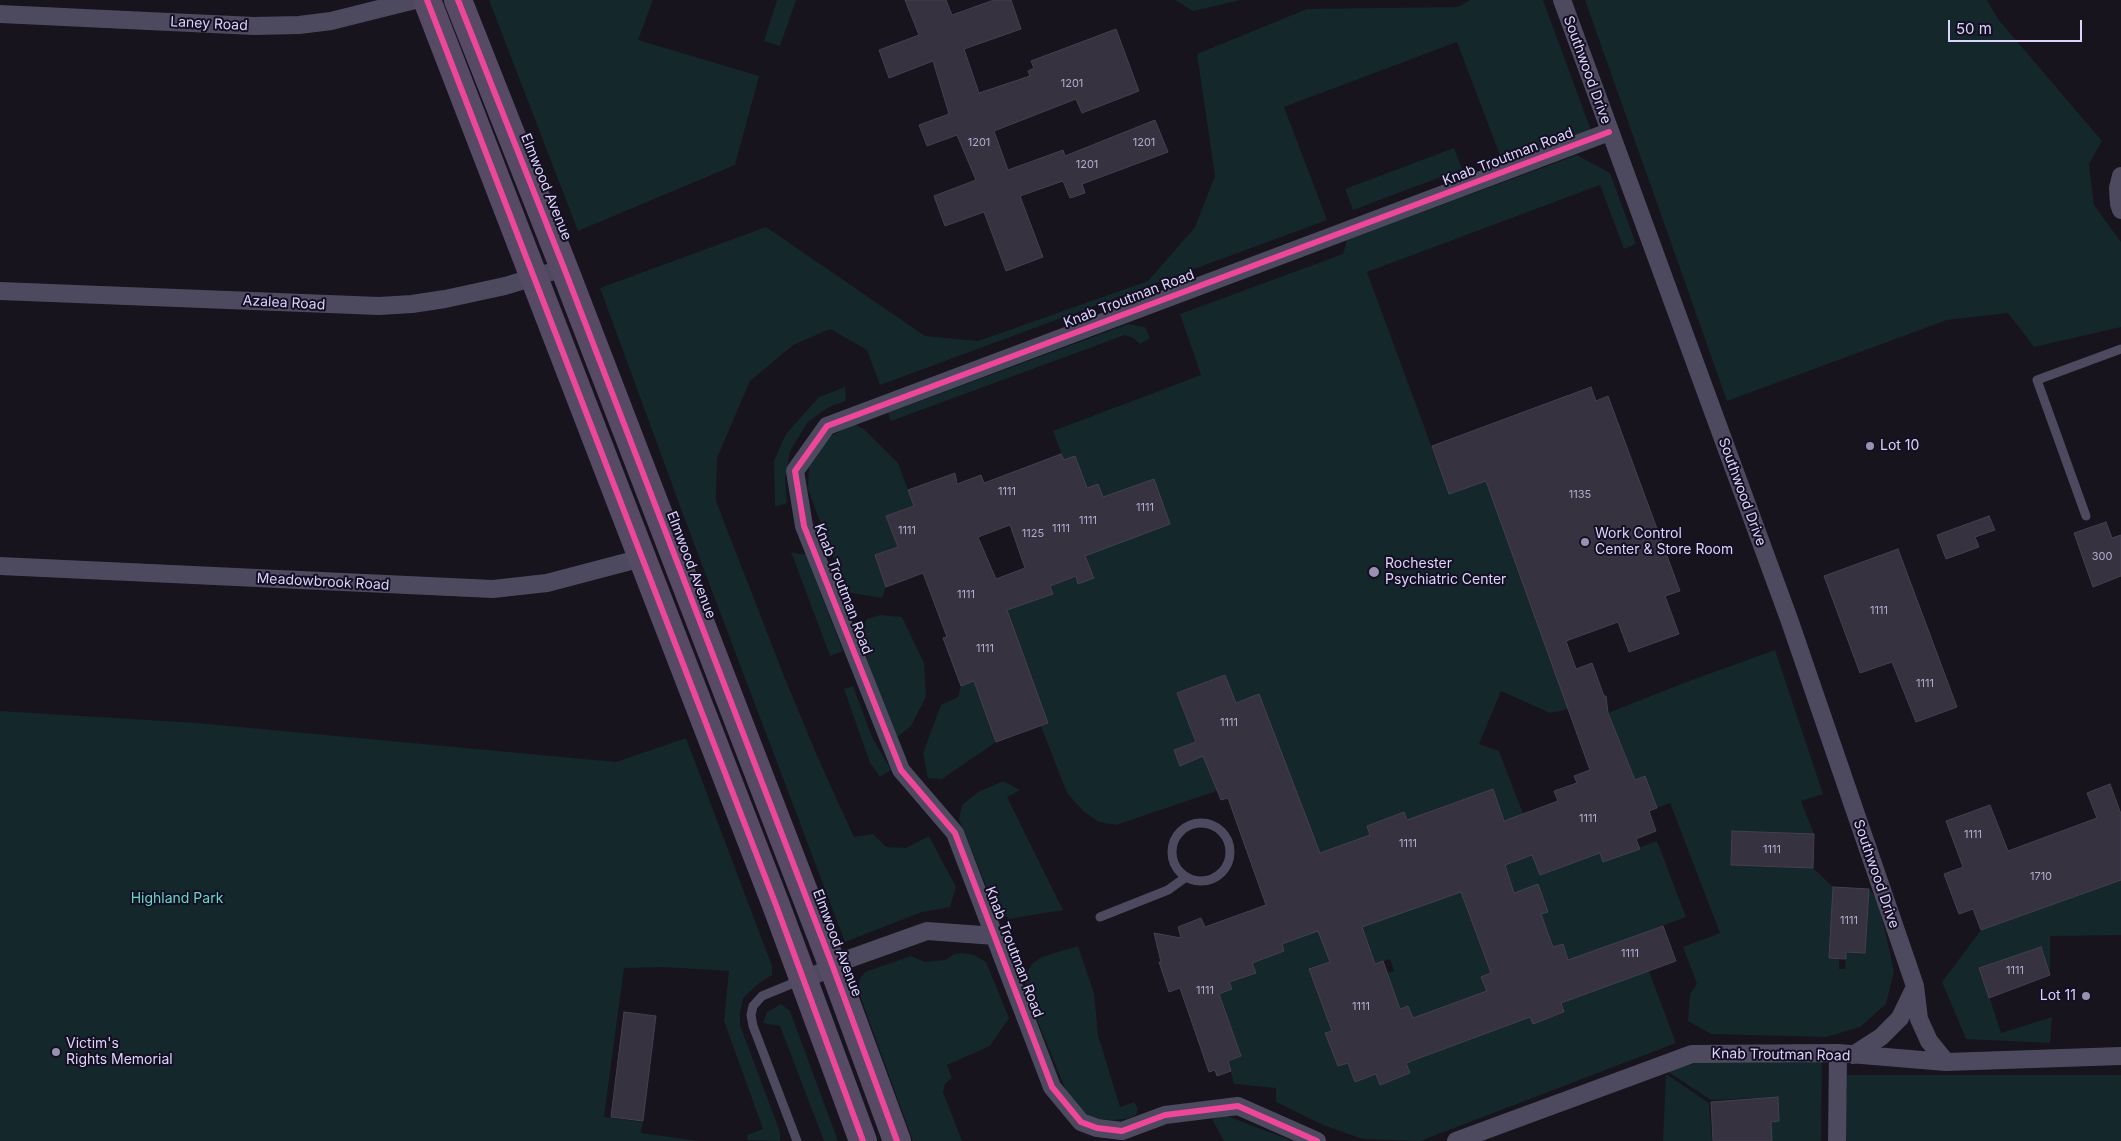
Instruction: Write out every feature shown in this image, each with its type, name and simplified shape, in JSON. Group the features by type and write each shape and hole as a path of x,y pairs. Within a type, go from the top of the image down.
{"main road":[{"path":"427,0 536,277 863,1141"},
{"name":"Elmwood Avenue","path":"458,0 564,268 833,967 897,1141"}],"street":[{"name":"Laney Road","path":"0,14 254,26 299,25 339,19 415,0"},
{"name":"Southwood Drive","path":"1562,0 1789,619 1915,986 1919,1019 1929,1040 1946,1062"},
{"name":"Knab Troutman Road","path":"1317,1141 1238,1106 1165,1115 1122,1131 1097,1128 1081,1122 1052,1087 955,833 901,770 804,526 796,471 827,426 1609,132"},
{"path":"2121,176 2118,188 2121,210"},
{"name":"Azalea Road","path":"0,291 379,306 445,299 536,277 564,268"},
{"name":"Meadowbrook Road","path":"0,566 493,588 547,583 642,558"},
{"path":"803,980 843,961 927,931 994,936"},
{"path":"1837,1141 1846,1054 1881,1037 1900,1018 1915,986"},
{"name":"Knab Troutman Road","path":"1456,1141 1692,1054 1846,1054 1946,1062 2121,1056"}],"lane":[{"path":"2086,516 2037,380 2121,349"},
{"path":"1100,917 1168,890 1186,877 1204,881 1221,874 1230,858 1228,839 1214,825 1195,823 1185,827 1178,834 1172,853 1174,863 1186,877"},
{"path":"797,1141 750,1015 753,1006 762,996 803,980"}],"green space":[{"path":"489,0 653,0 638,40 759,76 735,165 578,231"},
{"path":"777,0 796,0 780,46 764,41"},
{"path":"1175,0 1241,0 1193,11"},
{"path":"1470,0 1543,0 1592,133 1504,166 1457,42 1284,107 1327,220 880,385 867,350 830,329 793,345 750,381 717,458 716,501 784,676 818,758 854,837 873,834 886,847 906,848 929,836 956,887 950,907 922,912 845,942 684,517 600,288 766,227 925,336 978,341 1148,281 1195,227 1215,176 1197,54 1307,9 1458,7"},
{"path":"1585,0 1987,0 1998,19 2102,141 2089,164 2094,205 2121,242 2121,327 2034,347 2008,313 1947,320 1727,401"},
{"path":"1454,148 1462,169 1353,210 1345,189"},
{"path":"1577,155 1610,173 1636,244 1624,249 1600,185 1367,272 1449,494 1486,481 1569,709 1550,713 1501,691 1479,744 1499,751 1527,824 1508,830 1492,789 1407,820 1404,812 1367,826 1370,835 1320,853 1259,695 1236,703 1224,675 1177,693 1196,742 1174,751 1180,765 1203,756 1208,768 1226,761 1225,788 1116,825 1099,822 1083,811 1067,793 1041,726 1048,723 1007,610 1053,594 1050,586 1076,576 1079,584 1093,578 1085,556 1119,543 1098,484 1057,499 1064,460 1053,431 1201,375 1180,314 1343,254 1347,240"},
{"path":"1128,324 1145,327 1150,338 1140,344 1133,338 1125,335 891,421 888,413"},
{"path":"845,387 846,401 829,407 808,422 790,451 785,478 787,503 775,507 774,461 786,434 819,397"},
{"path":"854,424 864,429 898,463 914,506 887,516 898,547 875,555 886,587 882,598 846,592 808,489 809,465 827,438"},
{"path":"791,552 806,555 843,651 830,656"},
{"path":"880,615 902,617 924,663 926,697 911,726 896,738 858,635 867,619"},
{"path":"1775,650 1823,794 1801,801 1814,834 1732,831 1731,865 1813,868 1833,887 1829,958 1839,958 1839,969 1845,969 1846,952 1865,953 1869,889 1878,900 1894,971 1886,1004 1860,1027 1826,1037 1711,1034 1688,1021 1690,994 1697,984 1683,947 1720,933 1670,803 1657,808 1645,776 1635,780 1608,713"},
{"path":"974,681 996,742 942,779 928,778 923,753 941,705 958,697 961,686"},
{"path":"853,686 872,737 891,770 880,777 870,763 844,689"},
{"name":"Highland Park","path":"0,711 197,723 616,762 686,738 772,966 772,975 758,984 743,998 740,1025 780,1132 780,1141 748,1140 747,1135 763,1129 724,1021 729,971 663,967 624,968 604,1117 643,1122 641,1133 699,1141 0,1141"},
{"path":"1003,781 1020,790 1007,797 1063,910 1009,919 993,903 959,819 962,805 978,792"},
{"path":"1657,841 1686,917 1568,961 1563,944 1553,947 1541,914 1525,889 1514,893 1508,875 1498,867 1532,855 1540,875 1600,853 1603,861"},
{"path":"2121,880 2121,935 2050,936 2050,975 2041,947 1980,968 2001,1033 2052,1017 2050,1043 1966,1039 1942,982 1981,930"},
{"path":"1479,885 1468,912 1491,973 1493,1005 1413,1018 1408,1006 1400,1009 1387,973 1394,971 1390,959 1375,964 1369,947 1362,949 1355,929"},
{"path":"1317,924 1330,962 1309,969 1332,1031 1325,1033 1338,1066 1348,1063 1355,1081 1376,1074 1380,1085 1410,1073 1406,1063 1530,1017 1533,1024 1564,1013 1561,1003 1649,971 1676,1043 1420,1141 1363,1139 1323,1125 1276,1102 1276,1088 1234,1084 1228,1061 1241,1056 1219,994 1232,989 1229,982 1255,973 1252,963 1284,951 1282,944 1303,936"},
{"path":"1078,946 1094,993 1098,1035 1120,1107 1134,1102 1138,1109 1136,1115 1129,1118 1115,1120 1094,1119 1077,1107 1067,1093 1027,995 1025,984 1027,972 1033,963 1042,957"},
{"path":"954,954 974,955 986,962 1009,1018 990,1046 947,1065 952,1078 945,1084 943,1092 962,1141 913,1141 858,990 860,978 865,972 911,956 925,962 945,960"},
{"path":"781,1004 790,1011 838,1141 824,1141 780,1026 763,1023 767,1012"},
{"path":"1703,1061 1822,1061 1821,1141 1772,1141 1771,1122 1779,1121 1778,1097 1711,1100 1667,1071"},
{"path":"1666,1074 1709,1103 1712,1141 1663,1141"},
{"path":"1838,1075 2121,1075 2121,1141 1838,1141"},
{"path":"1227,1116 1293,1141 1224,1141 1212,1119"}],"building":[{"path":"905,0 946,0 952,15 994,0 1011,0 1021,29 964,49 979,93 1030,76 1028,71 1034,68 1031,61 1116,29 1139,91 1082,113 1076,99 994,131 1008,170 1063,150 1065,156 1155,120 1168,152 1082,184 1085,193 1070,198 1063,181 1020,196 1043,257 1006,271 984,212 945,226 934,196 976,180 957,135 927,146 919,125 949,114 933,61 889,78 879,50 919,35"},
{"path":"1591,387 1596,401 1608,396 1680,591 1665,596 1679,634 1629,652 1618,622 1566,641 1576,669 1592,663 1604,696 1606,696 1608,713 1635,780 1645,776 1657,808 1649,811 1656,831 1636,839 1640,849 1603,862 1600,853 1540,875 1532,855 1505,865 1514,893 1538,884 1548,912 1541,914 1553,947 1563,944 1568,960 1663,926 1676,961 1561,1003 1564,1012 1533,1024 1530,1017 1406,1063 1410,1073 1380,1085 1376,1074 1355,1082 1348,1063 1338,1066 1325,1033 1332,1031 1309,969 1330,962 1318,931 1282,944 1284,951 1252,963 1256,973 1229,982 1232,989 1219,994 1241,1056 1228,1061 1231,1071 1217,1076 1215,1070 1209,1072 1180,988 1169,992 1159,962 1161,962 1154,933 1181,938 1178,927 1201,918 1205,927 1266,905 1228,798 1221,800 1203,756 1180,766 1174,750 1196,742 1177,693 1225,675 1236,703 1259,694 1320,853 1370,835 1367,826 1404,812 1407,820 1493,789 1504,821 1558,801 1554,791 1577,783 1574,776 1590,770 1486,481 1449,494 1432,446","holes":["1461,892 1491,973 1481,977 1487,991 1413,1018 1408,1006 1400,1009 1383,961 1375,964 1362,927"]},
{"path":"1061,454 1064,460 1075,456 1087,488 1098,484 1103,497 1154,479 1170,524 1085,556 1094,578 1078,584 1076,576 1050,586 1053,594 1007,610 1048,723 996,742 974,681 961,686 943,638 947,637 923,573 886,587 875,555 898,547 886,516 914,506 908,490 955,473 957,484 981,475 984,483","holes":["1010,525 1025,568 996,579 978,537"]},
{"path":"1989,516 1995,530 1975,537 1979,547 1946,559 1937,535"},
{"path":"2106,522 2112,538 2121,535 2121,576 2093,587 2074,533"},
{"path":"1898,549 1957,707 1916,722 1892,662 1860,673 1824,576"},
{"path":"2110,784 2121,814 2121,880 1981,930 1973,909 1959,914 1944,874 1963,867 1946,821 1990,805 2008,851 2097,818 2087,793"},
{"path":"1732,831 1814,834 1813,868 1731,865"},
{"path":"1833,887 1869,889 1865,953 1846,952 1846,959 1829,958"},
{"path":"2041,947 2050,975 1989,998 1979,968"},
{"path":"624,1012 656,1016 643,1121 611,1117"},
{"path":"1778,1097 1779,1121 1771,1122 1772,1141 1713,1141 1711,1102"}],"cycle path":[{"path":"427,0 776,905 863,1141"},
{"path":"458,0 564,268 833,967 897,1141"},
{"path":"1317,1141 1238,1106 1165,1115 1122,1131 1097,1128 1081,1122 1052,1087 955,833 901,770 804,526 795,471 827,426 1609,132"}],"place":[{"name":"Lot 10","path":"1870,446"},
{"name":"Work Control Center & Store Room","path":"1585,542"},
{"name":"Rochester Psychiatric Center","path":"1374,572"},
{"name":"Lot 11","path":"2086,996"},
{"name":"Victim's Rights Memorial","path":"56,1052"}]}
